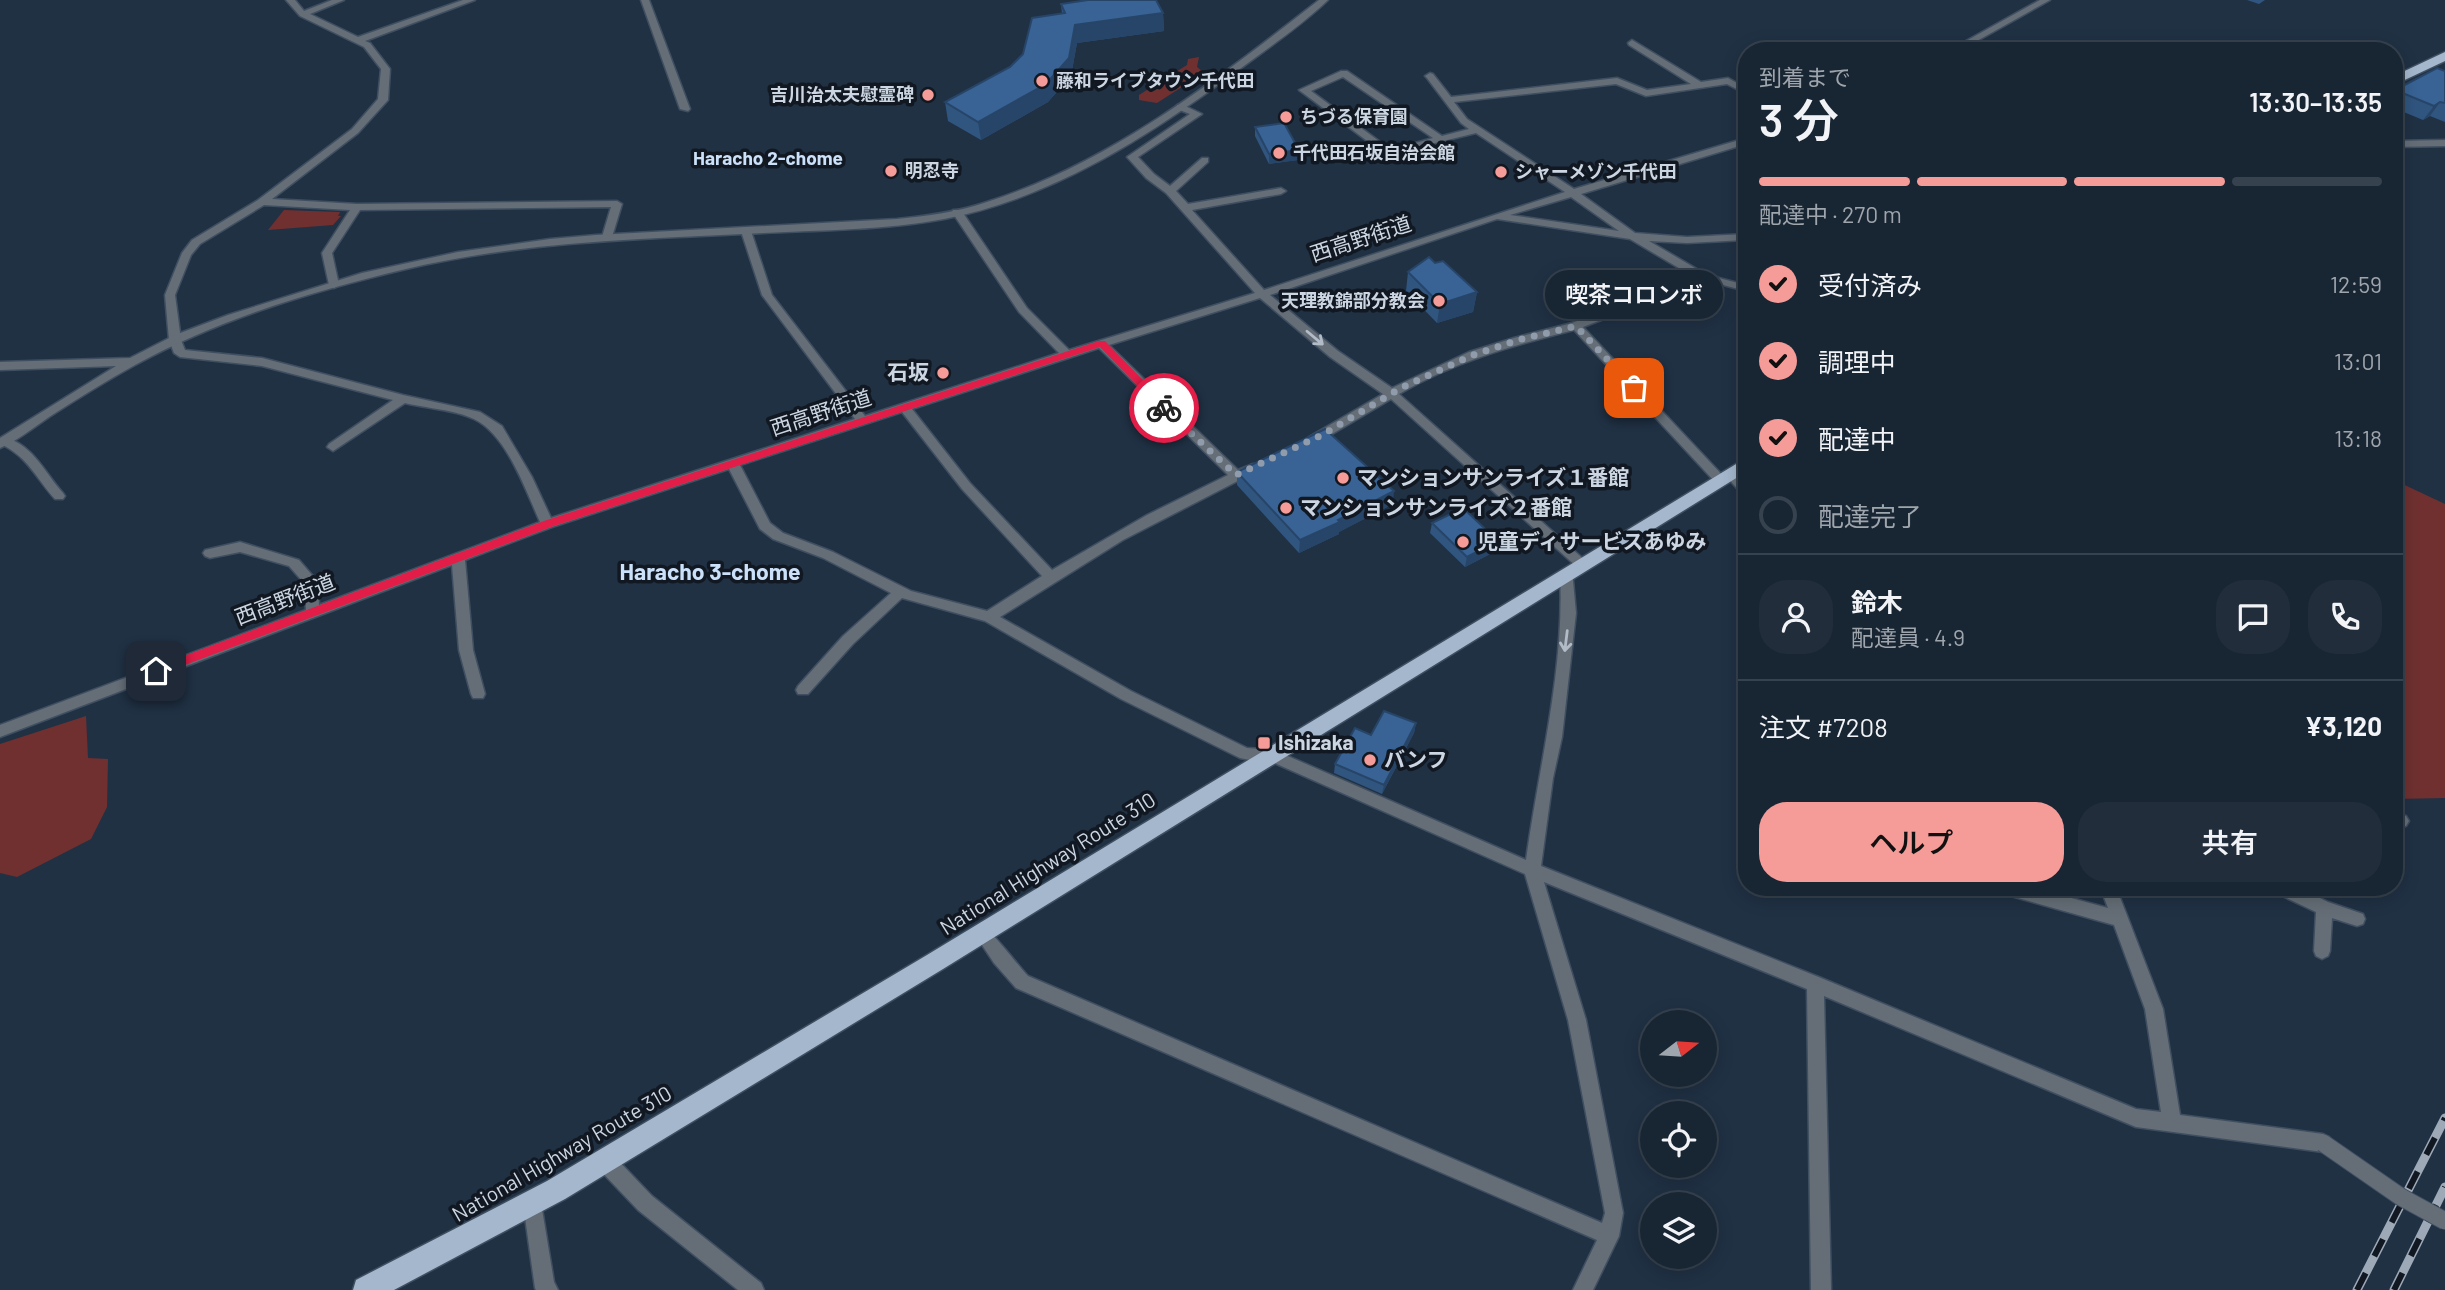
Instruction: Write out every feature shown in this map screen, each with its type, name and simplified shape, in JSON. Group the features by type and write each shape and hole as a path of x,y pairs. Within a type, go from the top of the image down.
{"highway":[{"path":"2403,77 2445,56"},
{"name":"National Highway Route 310","path":"366,1290 532,1203 605,1161 982,933 1732,472"}],"street":[{"path":"290,0 303,14 367,45 386,69 383,100 355,131 262,202 196,242 186,255 170,295 175,340 180,354 262,362 476,415 498,429 526,477 547,524"},
{"path":"303,14 340,0"},
{"path":"358,40 471,0"},
{"path":"645,0 685,108"},
{"path":"2,443 133,362 175,340 258,308 334,285 426,262 488,251 607,237 878,225 985,206 1035,189 1084,166 1219,82 1324,0"},
{"path":"1969,42 2046,0"},
{"path":"1632,43 1699,85"},
{"path":"1439,138 1344,73 1304,90 1389,153 1476,130"},
{"path":"1430,76 1464,121 1476,130 1573,193 1629,234 1703,277 1738,286"},
{"path":"1448,100 1617,81 1646,93 1728,81 1738,87"},
{"path":"1180,107 1197,114 1132,157 1150,176 1170,191 1262,294 1334,354 1393,395 1574,568 1555,737 1545,778 1532,870 1577,1020 1614,1213 1609,1236 1583,1290"},
{"name":"西高野街道","path":"0,731 547,524 1496,216 1738,143"},
{"path":"2403,144 2445,143"},
{"path":"1170,191 1205,160"},
{"path":"1185,208 1280,191"},
{"path":"262,202 357,207 617,204 607,237"},
{"path":"334,285 327,253 357,207"},
{"path":"957,212 1023,310 1067,354"},
{"path":"1496,216 1701,241 1738,238"},
{"path":"746,231 767,295 863,421"},
{"path":"1298,447 1401,388 1473,355 1518,340 1576,326 1703,277"},
{"path":"1576,326 1732,472"},
{"path":"1102,344 1236,475"},
{"path":"0,366 133,362"},
{"path":"333,447 403,399"},
{"path":"905,408 966,486 1050,576"},
{"path":"2,443 20,447 35,460 44,474 46,484 59,496"},
{"path":"733,464 765,526 778,536 828,555 900,592 989,617 1126,695 1245,754 1267,756 1532,870 2136,1118 2323,1143 2401,1197 2445,1221"},
{"path":"989,617 1050,576 1146,522 1261,464"},
{"path":"210,553 240,547 294,563 311,582 313,611"},
{"path":"458,559 466,650 478,694"},
{"path":"803,690 848,640 900,592"},
{"path":"2037,896 2120,919"},
{"path":"2111,896 2154,1009 2172,1122"},
{"path":"2299,896 2357,919"},
{"path":"2322,951 2324,908"},
{"path":"982,933 1022,982 1609,1236"},
{"path":"1815,984 1821,1290"},
{"path":"605,1161 645,1203 754,1290"},
{"path":"532,1203 545,1288 548,1290"}],"shaded area":[{"path":"1199,57 1197,67 1202,71 1196,73 1199,76 1157,103 1139,100 1139,95 1187,65 1188,59"},
{"path":"284,210 340,212 338,216 341,216 333,225 268,230"},
{"path":"2403,484 2445,504 2445,798 2403,799"},
{"path":"86,716 88,758 108,759 107,807 91,839 17,877 0,873 0,744"}],"building":[{"path":"1088,0 1156,0 1163,13 1075,25 1069,58 1046,84 978,122 945,102 1010,67 1023,54 1032,18 1065,13 1061,4"},
{"path":"2437,68 2445,71 2445,103 2440,102 2434,106 2403,93 2403,86"},
{"path":"1284,123 1299,150 1269,154 1255,127"},
{"path":"1429,257 1435,263 1443,261 1477,292 1440,304 1408,272"},
{"path":"1325,429 1394,491 1338,520 1340,522 1300,540 1237,472"},
{"name":"児童ディサービスあゆみ","path":"1463,508 1498,541 1467,557 1432,523"},
{"name":"バンフ","path":"1384,711 1416,723 1384,785 1335,764 1355,728 1371,735"}],"railway":[{"path":"2357,1290 2445,1118"},
{"path":"2394,1290 2445,1187"}],"way so far":[{"path":"1164,408 1236,475 1322,435 1401,388 1473,355 1518,340 1576,326 1634,388"}],"place":[{"name":"藤和ライブタウン千代田","path":"1042,81"},
{"name":"吉川治太夫慰霊碑","path":"928,95"},
{"name":"ちづる保育園","path":"1286,117"},
{"name":"千代田石坂自治会館","path":"1279,153"},
{"name":"明忍寺","path":"891,171"},
{"name":"シャーメゾン千代田","path":"1501,172"},
{"name":"天理教錦部分教会","path":"1439,301"},
{"name":"石坂","path":"943,373"},
{"name":"喫茶コロンボ","path":"1634,388"},
{"name":"マンションサンライズ１番館","path":"1343,478"},
{"name":"マンションサンライズ２番館","path":"1286,508"},
{"name":"児童ディサービスあゆみ","path":"1463,542"},
{"name":"Ishizaka","path":"1264,743"},
{"name":"バンフ","path":"1370,760"}],"district":[{"name":"Haracho 2-chome","path":"768,158"},
{"name":"Haracho 3-chome","path":"710,572"}],"route":[{"path":"156,671 547,524 1102,344 1164,408"}]}
